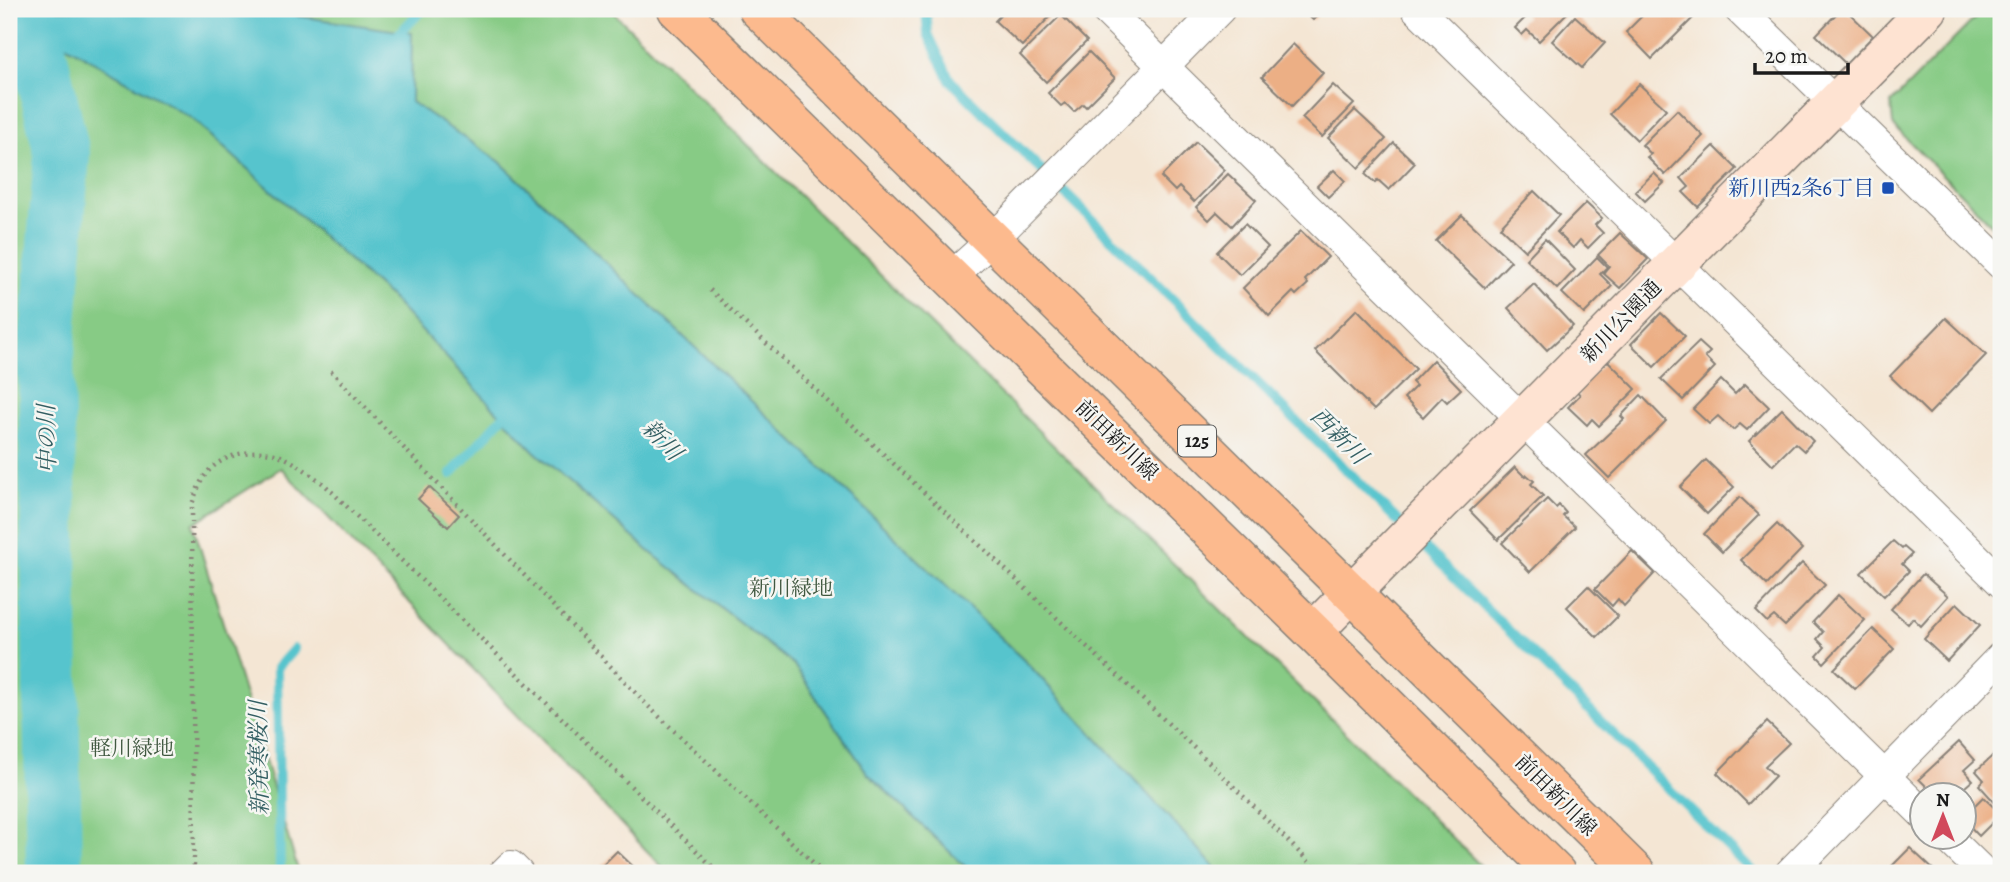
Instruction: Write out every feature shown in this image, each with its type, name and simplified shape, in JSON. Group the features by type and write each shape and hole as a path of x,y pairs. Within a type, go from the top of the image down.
{"main road":[{"name":"前田新川線","path":"677,9 1556,873"},
{"name":"前田新川線","path":"758,9 1636,873"}],"street":[{"path":"1105,9 1909,800"},
{"path":"950,278 992,240 1220,9"},
{"path":"1417,9 2001,582"},
{"path":"1740,9 2001,264"},
{"name":"新川公園通","path":"1313,632 1928,9"},
{"path":"1793,871 2001,657"},
{"path":"1960,850 1984,873"},
{"path":"504,873 511,866 518,873"}],"path":[{"path":"710,290 1210,763 1320,873"},
{"path":"331,371 648,706 824,873"},
{"path":"194,873 192,504 207,474 241,453 255,452 280,455 325,485 719,873"}],"green space":[{"name":"新川緑地","path":"9,9 610,9 1488,873 668,873 281,468 193,524 299,873 9,873"},
{"path":"1984,9 2001,9 2001,234 1893,125 1891,103"}],"water":[{"name":"新川","path":"9,9 291,9 298,16 412,33 411,102 499,161 1030,666 1220,873 972,873 868,774 794,665 650,552 534,451 389,296 191,118 43,32 9,16"}],"building":[{"path":"1006,9 1057,9 1022,46 995,21"},
{"path":"1301,9 1323,9 1313,20"},
{"path":"1649,9 1693,9 1698,13 1652,59 1626,32"},
{"path":"1841,9 1845,9 1873,36 1846,64 1816,35"},
{"path":"1522,11 1569,11 1539,41 1527,30 1522,35 1515,28 1527,16"},
{"path":"1061,15 1087,41 1046,82 1020,55"},
{"path":"1575,16 1605,43 1582,68 1552,41"},
{"path":"1293,44 1323,73 1292,106 1262,77"},
{"path":"1089,52 1115,78 1086,107 1083,104 1074,112 1065,103 1061,106 1048,93"},
{"path":"1639,84 1666,109 1637,140 1610,114"},
{"path":"1333,85 1354,104 1322,137 1302,118"},
{"path":"1355,110 1386,139 1359,168 1328,138"},
{"path":"1677,110 1703,136 1665,175 1647,157 1651,154 1642,145"},
{"path":"1196,142 1225,170 1194,202 1179,187 1175,191 1161,177"},
{"path":"1394,143 1415,163 1389,190 1378,180 1375,183 1365,174"},
{"path":"1714,146 1737,169 1698,207 1683,192 1689,187 1681,178"},
{"path":"1334,170 1345,181 1328,197 1317,186"},
{"path":"1654,173 1664,183 1645,201 1635,191"},
{"path":"1228,174 1256,200 1232,226 1217,212 1209,220 1196,207"},
{"path":"1534,191 1559,215 1525,251 1500,227"},
{"path":"1586,203 1602,218 1595,225 1603,233 1588,248 1580,240 1573,248 1557,232"},
{"path":"1462,215 1511,261 1485,288 1436,241"},
{"path":"1245,224 1268,247 1240,275 1217,252"},
{"path":"1301,231 1328,257 1305,280 1308,284 1296,295 1293,292 1269,316 1243,288"},
{"path":"1620,233 1648,259 1620,288 1603,273 1609,266 1598,255"},
{"path":"1545,239 1575,270 1557,289 1526,259"},
{"path":"1597,257 1607,267 1600,274 1612,286 1584,314 1562,293"},
{"path":"1534,284 1573,326 1547,350 1508,308"},
{"path":"1357,309 1416,369 1374,410 1315,351"},
{"path":"1661,313 1685,336 1654,367 1631,344"},
{"path":"1946,318 1986,355 1929,414 1890,376"},
{"path":"1699,342 1710,352 1705,357 1715,367 1683,400 1661,379"},
{"path":"1433,360 1461,389 1447,402 1442,397 1423,417 1404,398 1416,386 1412,382"},
{"path":"1607,360 1636,389 1599,426 1592,419 1587,425 1568,407 1580,395 1577,391"},
{"path":"1721,380 1735,394 1745,384 1769,407 1747,430 1740,424 1733,430 1718,416 1709,424 1693,409"},
{"path":"1641,395 1666,421 1609,478 1586,455 1624,419 1621,416"},
{"path":"1782,409 1813,441 1804,451 1795,443 1773,465 1749,441"},
{"path":"1706,460 1734,487 1707,514 1680,487"},
{"path":"1515,467 1525,477 1527,475 1534,481 1531,484 1543,496 1498,540 1470,511"},
{"path":"429,487 459,515 448,527 418,499"},
{"path":"1740,497 1759,515 1722,552 1704,534"},
{"path":"1547,499 1556,508 1559,505 1566,513 1563,516 1575,527 1530,572 1502,543"},
{"path":"1777,524 1802,549 1767,585 1741,560"},
{"path":"1893,541 1912,554 1902,564 1909,571 1884,596 1861,573"},
{"path":"1632,551 1655,573 1624,606 1618,599 1612,606 1595,589"},
{"path":"1802,563 1825,585 1785,626 1774,616 1767,622 1756,611"},
{"path":"1923,574 1948,596 1921,626 1913,618 1908,624 1891,609"},
{"path":"1588,586 1618,616 1597,637 1567,607"},
{"path":"1838,595 1865,620 1824,663 1817,656 1825,647 1817,639 1823,632 1813,622"},
{"path":"1957,603 1980,625 1947,661 1924,639"},
{"path":"1873,629 1894,649 1855,689 1834,669"},
{"path":"1767,722 1789,743 1765,766 1775,776 1748,804 1717,773"},
{"path":"1959,742 1975,760 1964,770 1973,780 1919,779"},
{"path":"2001,748 2001,803 1998,806 1979,785 1984,780 1976,771"},
{"path":"1983,797 2001,814 1979,836 1979,801"},
{"path":"1909,849 1937,873 1885,873"},
{"path":"617,851 640,873 595,873"}],"waterway":[{"name":"中の川","path":"29,9 62,154 46,361 54,873"},
{"path":"392,41 423,9"},
{"name":"西新川","path":"926,9 928,34 950,80 1405,528"},
{"name":"新発寒桜川","path":"451,474 509,410"},
{"name":"西新川","path":"1416,539 1754,873"},
{"name":"新発寒桜川","path":"280,873 277,668 294,649"}],"place":[{"name":"新川西2条6丁目","path":"1888,188"}],"park label":[{"name":"軽川緑地","path":"132,748"}]}
